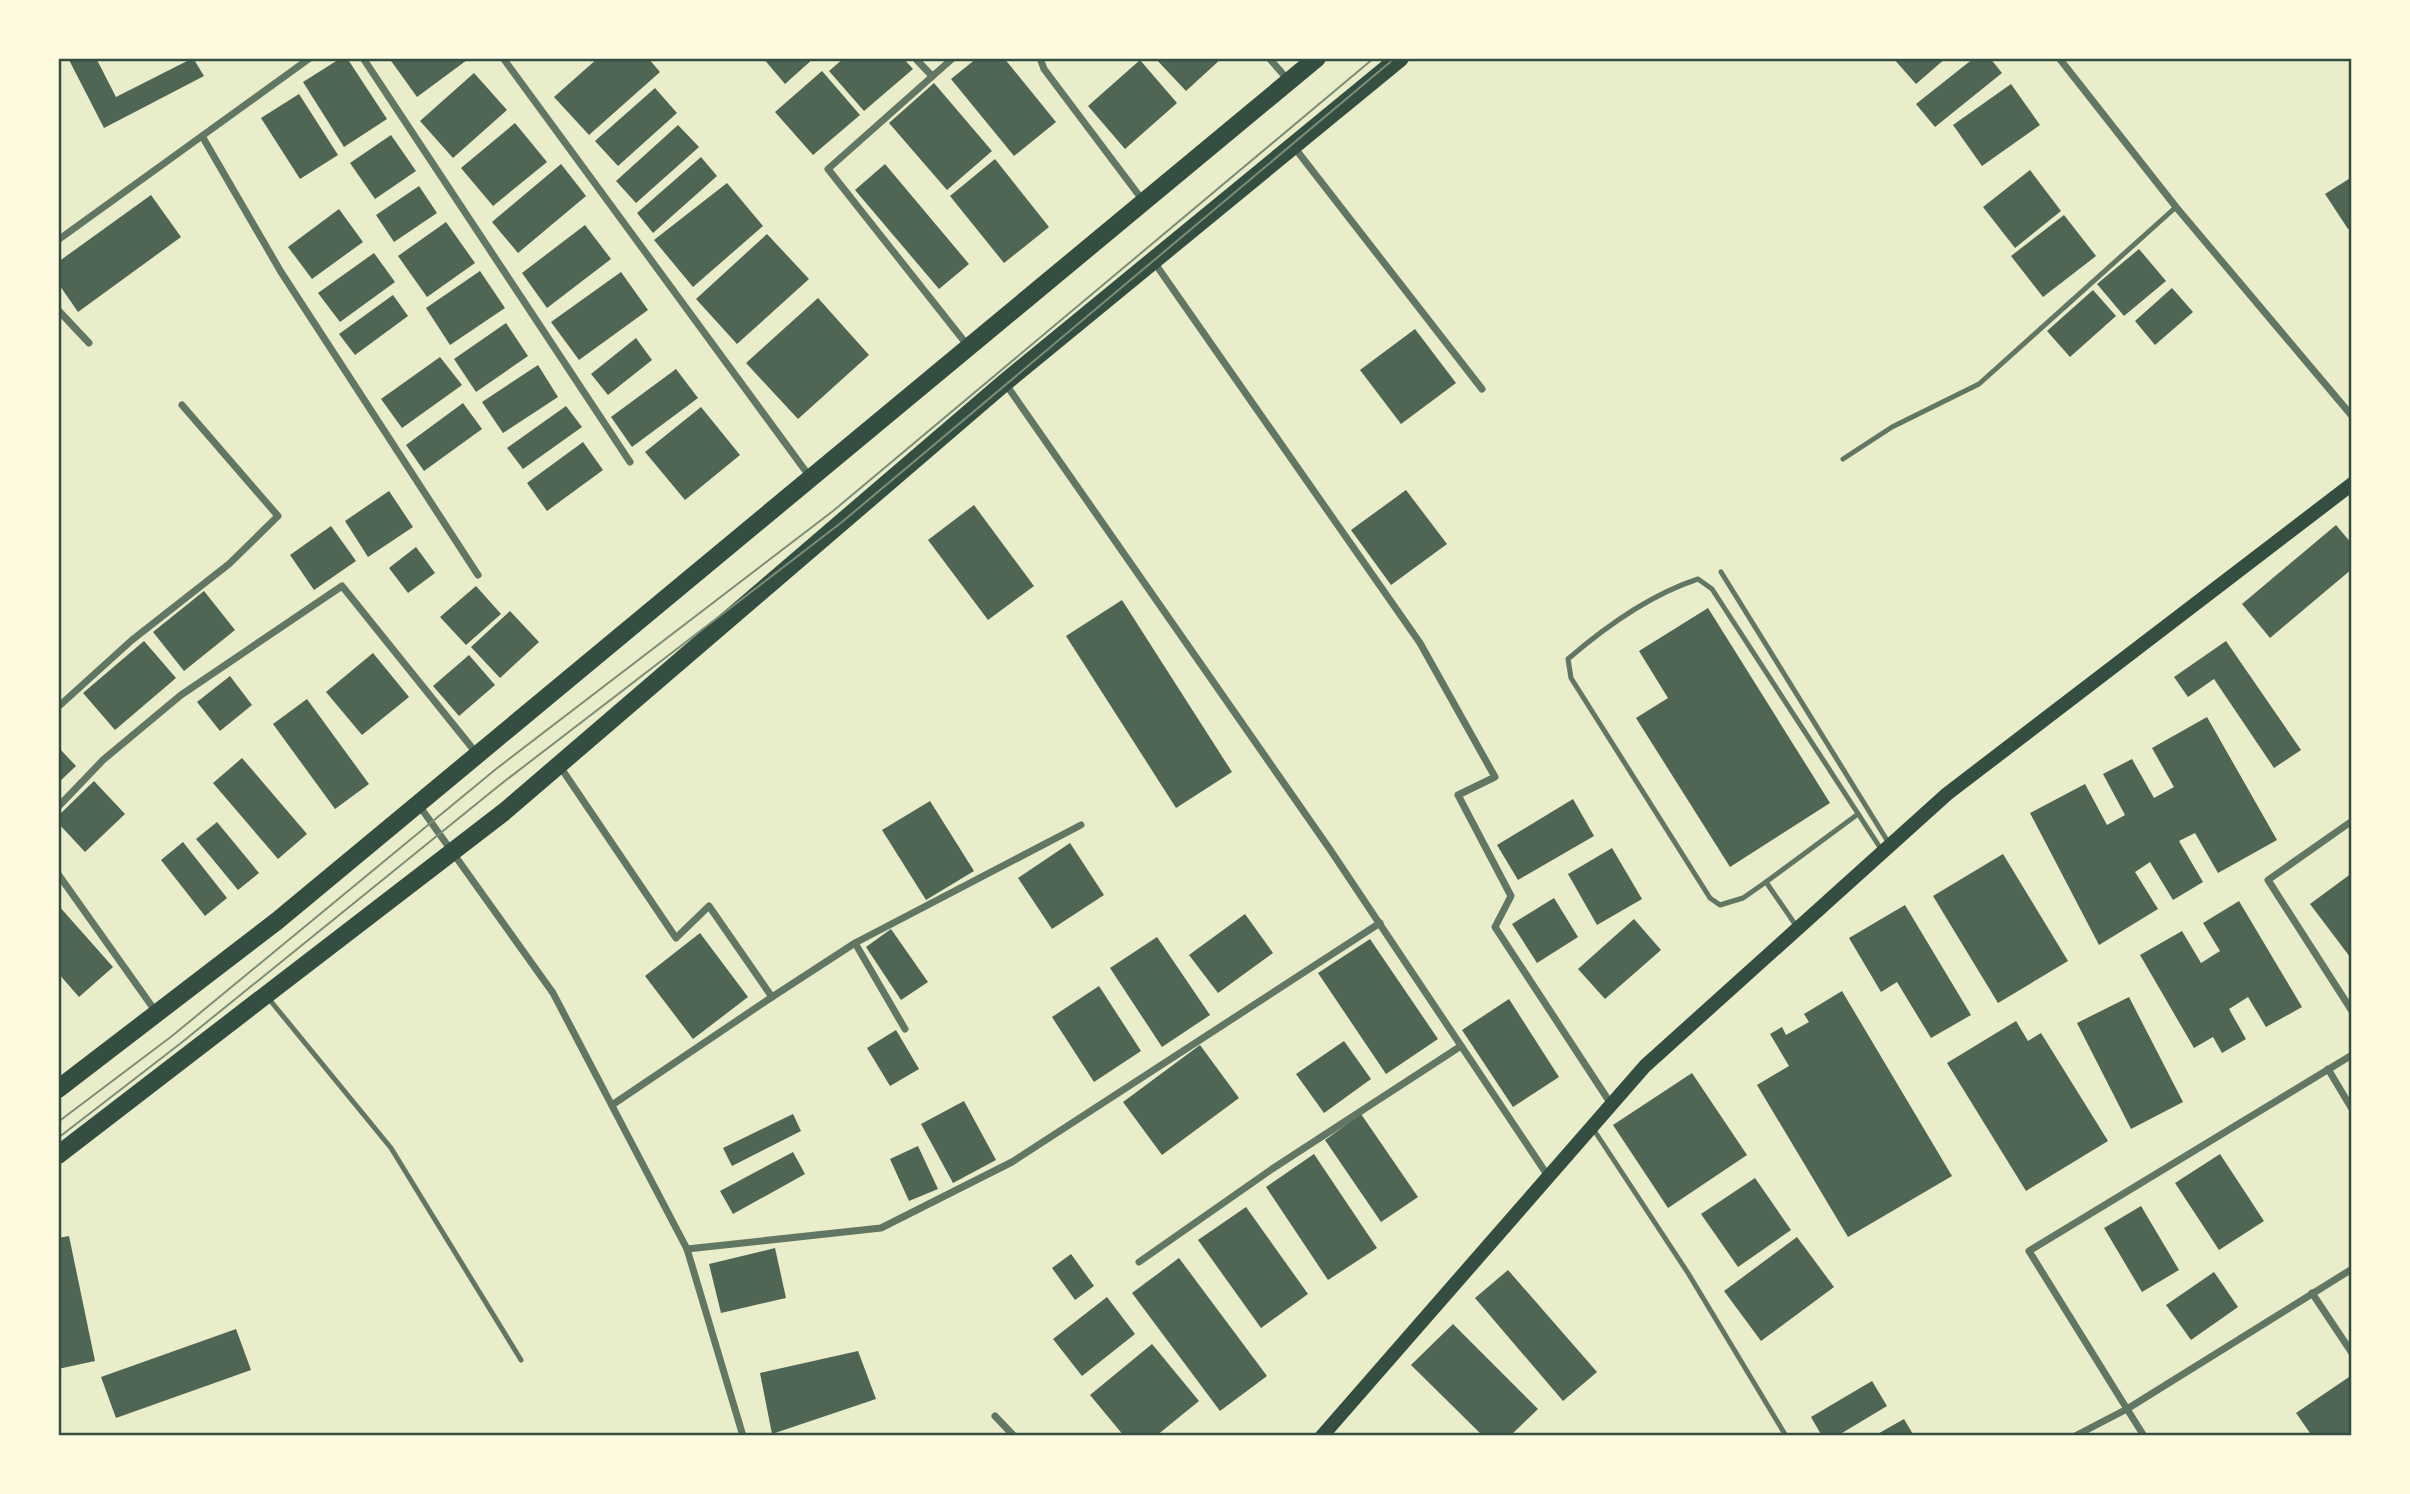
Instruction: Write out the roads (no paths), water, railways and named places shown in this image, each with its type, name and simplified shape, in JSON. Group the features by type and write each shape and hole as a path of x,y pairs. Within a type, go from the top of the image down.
{"main road":[{"path":"58,1089 277,921 1317,58"},
{"path":"58,1155 452,851 559,765 1004,383 1400,58"},
{"path":"1322,1436 1645,1066 1947,794 2352,484"}],"street":[{"path":"58,240 310,58"},
{"path":"363,58 630,462"},
{"path":"503,58 810,477"},
{"path":"915,58 932,76"},
{"path":"953,58 828,169 968,346"},
{"path":"1040,58 1044,69 1145,203"},
{"path":"1269,58 1289,81"},
{"path":"2059,58 2176,207 2352,416"},
{"path":"202,136 281,272 478,575"},
{"path":"1292,145 1482,389"},
{"path":"1153,261 1420,643 1495,777 1458,795 1511,896 1495,928 1611,1105"},
{"path":"58,310 89,343"},
{"path":"1004,383 1380,923 1549,1176"},
{"path":"58,707 132,640 229,565 278,516 182,405"},
{"path":"58,807 103,761 181,695 342,586 477,754"},
{"path":"559,765 676,937 709,906 772,997"},
{"path":"418,804 553,993 687,1249 743,1436"},
{"path":"2352,821 2268,880 2352,1011"},
{"path":"612,1105 855,943 1082,825"},
{"path":"58,874 156,1012"},
{"path":"687,1249 881,1228 1012,1162 1380,923"},
{"path":"855,943 905,1029"},
{"path":"1139,1262 1272,1169 1461,1046"},
{"path":"2144,1436 2029,1251 2352,1055"},
{"path":"2328,1069 2352,1108"},
{"path":"2075,1436 2127,1409 2352,1269"},
{"path":"2312,1293 2352,1353"},
{"path":"995,1416 1014,1436"}],"lane":[{"path":"1843,460 1892,427 1979,384 2176,207"},
{"path":"1721,572 1886,848"},
{"path":"1858,814 1743,898 1720,905 1698,881 1571,678 1568,659 1590,640 1678,586 1698,579 1712,589 1858,814 1886,848"},
{"path":"1766,882 1798,928"},
{"path":"266,995 391,1148 522,1360"},
{"path":"1592,1127 1688,1273 1786,1436"}],"tram line":[{"path":"58,1122 172,1036 496,769 833,511 1374,58"},
{"path":"58,1138 181,1043 501,784 842,522 1395,58"}]}
